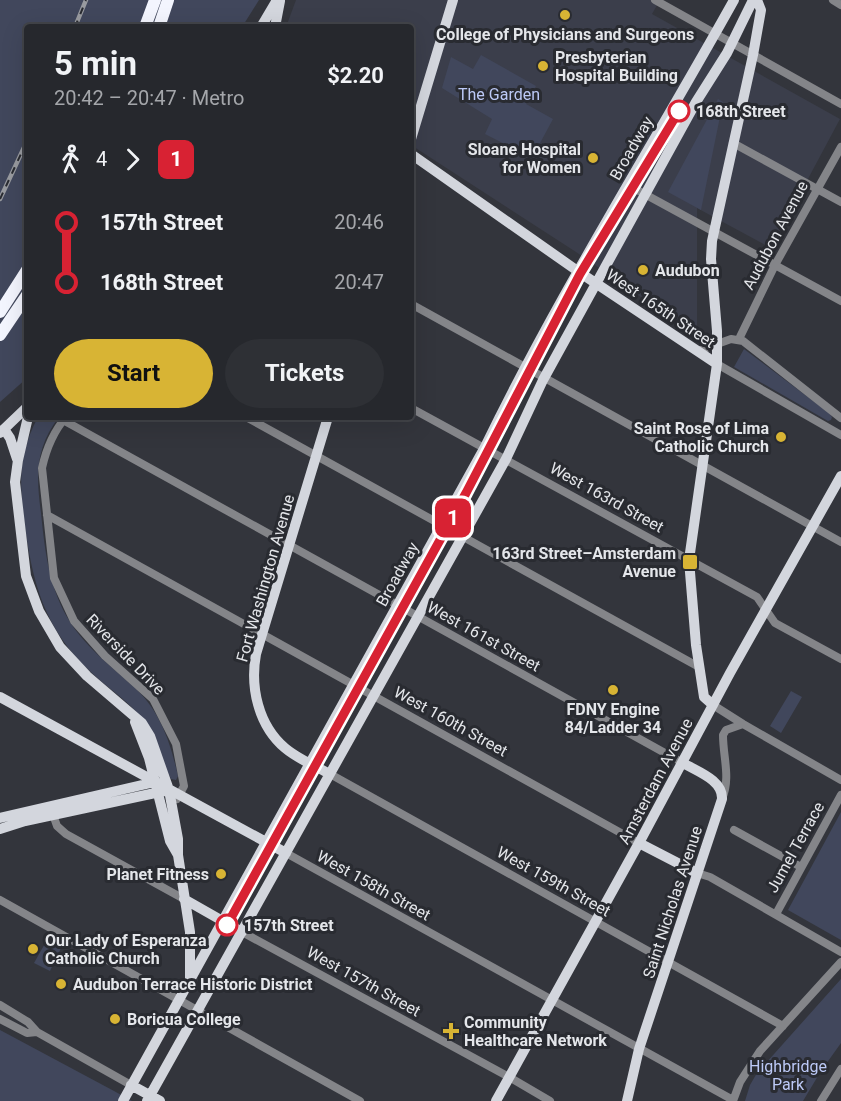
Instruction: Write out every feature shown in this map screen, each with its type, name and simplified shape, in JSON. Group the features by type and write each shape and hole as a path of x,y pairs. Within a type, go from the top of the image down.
{"highway":[{"path":"146,24 155,0"},
{"path":"160,24 168,0"},
{"path":"0,312 24,275"},
{"path":"0,335 24,299"}],"main road":[{"path":"263,24 279,0"},
{"path":"275,24 279,0"},
{"path":"414,129 453,0"},
{"name":"Broadway","path":"123,1101 485,447 526,367 734,0"},
{"path":"131,1085 152,1099 373,694 506,459 545,378 597,282 755,0"},
{"path":"713,705 704,698 699,668 689,560 717,364 711,259 713,230 753,55 761,10 755,0"},
{"path":"675,103 690,113"},
{"name":"West 165th Street","path":"414,156 579,272 717,364"},
{"path":"18,460 10,438 2,431 24,410"},
{"path":"27,420 15,482 26,576 39,611 60,647 87,676 142,723 150,736 170,796 178,839 178,855 191,938 190,980"},
{"name":"Fort Washington Avenue","path":"310,763 285,748 277,740 263,718 253,678 262,634 327,420"},
{"name":"Amsterdam Avenue","path":"496,1101 841,476"},
{"name":"West 158th Street","path":"0,697 155,782 170,796 286,854"},
{"path":"0,829 52,810 155,782 149,758 131,714"},
{"name":"West 159th Street","path":"310,763 330,774"},
{"name":"West 161st Street","path":"683,763 718,785 722,789 723,799"},
{"path":"0,818 170,796"},
{"path":"170,796 170,842 178,855"},
{"name":"Saint Nicholas Avenue","path":"627,1101 639,1049 723,799"},
{"name":"West 160th Street","path":"639,843 697,873"},
{"name":"West 157th Street","path":"184,899 242,932"}],"street":[{"path":"655,0 841,104"},
{"path":"833,0 841,5"},
{"path":"733,143 841,202"},
{"name":"Audubon Avenue","path":"739,339 775,265 841,147"},
{"path":"628,185 841,301"},
{"path":"414,306 841,542"},
{"path":"698,351 731,339 739,339"},
{"name":"West 165th Street","path":"739,339 841,418"},
{"name":"West 165th Street","path":"717,364 841,435"},
{"name":"West 163rd Street","path":"414,410 757,597 775,622 841,659"},
{"name":"Riverside Drive","path":"63,420 46,451 42,468 54,578 74,621 105,656 153,699 178,751 184,786 170,796"},
{"name":"West 161st Street","path":"68,420 289,546 683,763"},
{"path":"251,420 699,668"},
{"name":"West 160th Street","path":"47,515 639,843"},
{"path":"713,705 841,780"},
{"name":"Saint Nicholas Avenue","path":"723,799 728,773 723,732 743,724"},
{"name":"West 159th Street","path":"330,774 783,1026"},
{"name":"Jumel Terrace","path":"776,914 841,795"},
{"name":"West 157th Street","path":"52,810 57,826 66,834 184,899"},
{"path":"734,830 801,867"},
{"name":"West 158th Street","path":"286,854 733,1101"},
{"name":"West 160th Street","path":"697,873 710,877 841,952"},
{"path":"0,900 360,1101"},
{"name":"West 157th Street","path":"242,932 550,1101"},
{"path":"733,1101 749,1067 841,962"},
{"path":"0,1005 28,1022 37,1032 131,1085"},
{"path":"0,1018 27,1033 37,1032"},
{"path":"820,1101 841,1069"}],"shaded area":[{"path":"296,0 660,0 652,14 840,119 771,248 697,208 697,336 576,252 414,147 414,24 287,24"}],"green space":[{"path":"0,0 259,0 244,24 24,24 24,381 0,402"},
{"name":"The Garden","path":"481,55 536,86 526,104 553,119 532,158 485,134 492,119 442,88 451,57 473,69"},
{"path":"718,99 723,102 701,210 668,192"},
{"path":"744,349 829,413 831,420 828,421 734,367"},
{"path":"37,420 57,420 41,451 38,475 46,556 57,596 77,632 137,690 153,709 172,753 178,776 176,780 171,779 141,717 76,657 63,640 43,604 31,564 21,492 24,455"},
{"path":"791,691 802,697 781,733 770,726"},
{"path":"841,812 841,940 788,910"},
{"path":"47,940 61,948 50,971 34,963"},
{"name":"Highbridge Park","path":"841,979 841,1043 803,1101 745,1101 757,1073"},
{"path":"0,1030 114,1091 132,1101 0,1101"}],"railway":[{"path":"76,24 86,0"},
{"path":"0,199 24,147"}],"metro line":[{"name":"1","path":"227,925 466,493 580,274 679,111"}],"place":[{"name":"College of Physicians and Surgeons","path":"565,15"},
{"name":"Presbyterian Hospital Building","path":"543,66"},
{"name":"168th Street","path":"679,111"},
{"name":"Sloane Hospital for Women","path":"593,158"},
{"name":"Audubon","path":"643,270"},
{"name":"Saint Rose of Lima Catholic Church","path":"781,437"},
{"name":"163rd Street–Amsterdam Avenue","path":"690,562"},
{"name":"FDNY Engine 84/Ladder 34","path":"613,690"},
{"name":"Planet Fitness","path":"221,874"},
{"name":"157th Street","path":"227,925"},
{"name":"Our Lady of Esperanza Catholic Church","path":"33,949"},
{"name":"Audubon Terrace Historic District","path":"61,984"},
{"name":"Boricua College","path":"115,1019"},
{"name":"Community Healthcare Network","path":"451,1031"}]}
